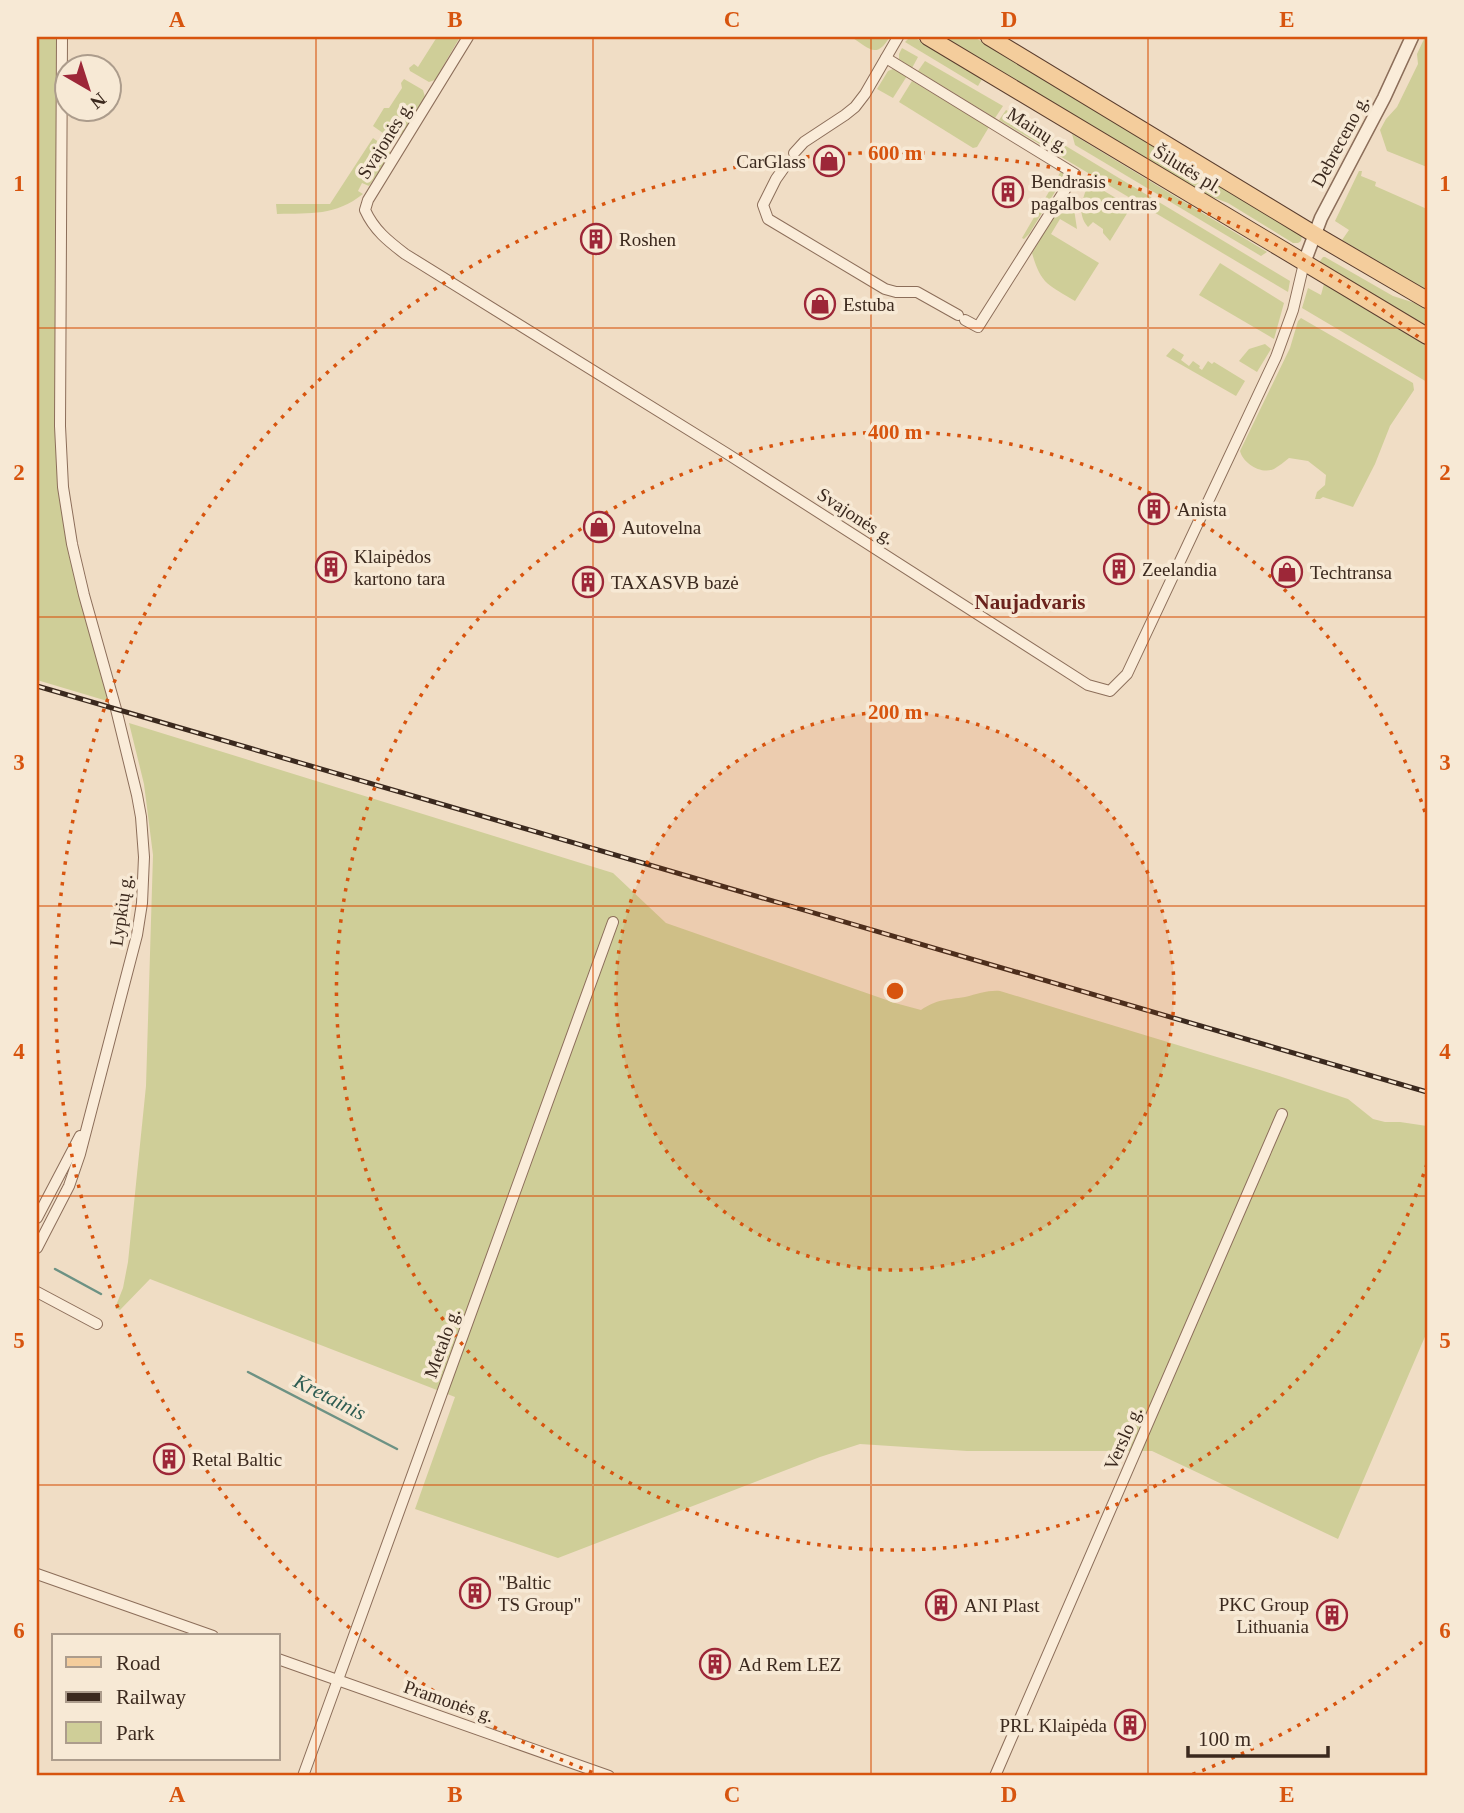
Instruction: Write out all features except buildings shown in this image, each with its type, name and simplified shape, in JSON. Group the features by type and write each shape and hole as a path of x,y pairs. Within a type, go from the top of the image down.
{"main road":[{"name":"Šilutės pl.","path":"928,37 1427,336"},
{"name":"Šilutės pl.","path":"989,37 1427,300"}],"street":[{"name":"Lypkių g.","path":"37,1248 75,1171 133,954 144,886 141,817 117,709 77,570 66,506 60,447 62,37"},
{"name":"Svajonės g.","path":"468,37 369,200 366,210 381,235 405,254 716,447 1088,685 1110,691 1127,674 1276,357 1293,310 1304,263"},
{"name":"Mainų g.","path":"886,58 1075,174 978,327 917,292 885,289 768,219 763,205 776,179 804,142 855,107 898,37"},
{"name":"Debreceno g.","path":"1304,263 1321,218 1384,98 1412,37"},
{"name":"Metalo g.","path":"303,1776 613,922"},
{"name":"Lypkių g.","path":"37,1218 73,1152 90,1113"},
{"name":"Verslo g.","path":"995,1776 1282,1114"},
{"path":"37,1292 97,1324"},
{"path":"37,1574 207,1634"},
{"name":"Pramonės g.","path":"280,1661 609,1776"}],"green space":[{"path":"37,37 57,37 57,52 52,52 52,122 56,122 55,333 58,491 69,556 114,703 37,680"},
{"path":"437,37 460,37 435,80 429,82 409,68 414,64 418,67"},
{"path":"851,37 889,38 880,49 872,50"},
{"path":"943,37 974,37 1300,232 1301,241 1293,243 1228,203 1207,195"},
{"path":"1425,37 1427,167 1387,151 1380,130 1397,107 1418,64 1417,54"},
{"path":"908,39 917,39 982,79 978,86 905,42"},
{"path":"902,48 918,57 912,68 899,59"},
{"path":"925,61 1003,106 995,118 918,71"},
{"path":"893,69 907,76 893,98 877,89 888,71"},
{"path":"404,79 423,90 425,97 404,134 390,138 373,126 384,108 389,108 402,88"},
{"path":"912,81 989,127 977,147 973,148 899,102"},
{"path":"1006,110 1290,281 1288,292 999,120"},
{"path":"1072,134 1267,252 1261,256 1075,145"},
{"path":"373,138 390,150 390,155 369,186 362,183 358,191 363,194 332,210 277,214 276,204 330,204"},
{"path":"1061,171 1063,179 1029,234 1022,238"},
{"path":"1359,171 1362,171 1361,176 1376,182 1375,186 1427,209 1427,291 1342,240 1349,230 1335,221"},
{"path":"1089,182 1131,207 1110,241 1103,229 1093,222 1088,227 1084,222 1081,211"},
{"path":"1067,194 1075,200 1077,229 1060,219 1051,234 1099,263 1075,301 1047,283 1039,272 1032,253"},
{"path":"1323,257 1393,296 1418,304 1427,310 1427,327 1322,264 1320,261"},
{"path":"1220,263 1284,303 1274,339 1199,295"},
{"path":"1324,284 1427,346 1427,382 1302,308 1308,288 1321,295"},
{"path":"1301,318 1413,383 1414,390 1390,426 1375,464 1353,507 1323,497 1315,499 1317,492 1325,485 1326,475 1308,461 1289,458 1274,469 1264,470 1249,464 1240,451 1290,348"},
{"path":"1265,344 1271,349 1257,372 1239,361 1249,349"},
{"path":"1173,348 1184,355 1181,360 1189,366 1193,361 1202,370 1208,361 1212,364 1214,362 1245,381 1236,396 1166,356"},
{"path":"129,723 613,873 666,923 895,1003 921,1010 942,1000 1000,991 1348,1099 1373,1119 1427,1126 1427,1332 1338,1539 1152,1451 967,1451 860,1444 558,1558 415,1509 455,1397 150,1279 120,1310 115,1308 123,1288 128,1262 146,1086 153,855 144,784"}],"waterway":[{"name":"Kretainis","path":"55,1269 101,1294"},
{"name":"Kretainis","path":"248,1372 397,1449"}],"railway":[{"path":"37,686 1427,1092"}],"place":[{"name":"CarGlass","path":"829,161"},
{"name":"Bendrasis pagalbos centras","path":"1008,192"},
{"name":"Roshen","path":"596,239"},
{"name":"Estuba","path":"820,304"},
{"name":"Anista","path":"1154,509"},
{"name":"Autovelna","path":"599,527"},
{"name":"Klaipėdos kartono tara","path":"331,567"},
{"name":"Zeelandia","path":"1119,569"},
{"name":"Techtransa","path":"1287,572"},
{"name":"TAXASVB bazė","path":"588,582"},
{"name":"Retal Baltic","path":"169,1459"},
{"name":"\"Baltic TS Group\"","path":"475,1593"},
{"name":"ANI Plast","path":"941,1605"},
{"name":"PKC Group Lithuania","path":"1332,1615"},
{"name":"Ad Rem LEZ","path":"715,1664"},
{"name":"PRL Klaipėda","path":"1130,1725"}],"district":[{"name":"Naujadvaris","path":"1030,602"}]}
